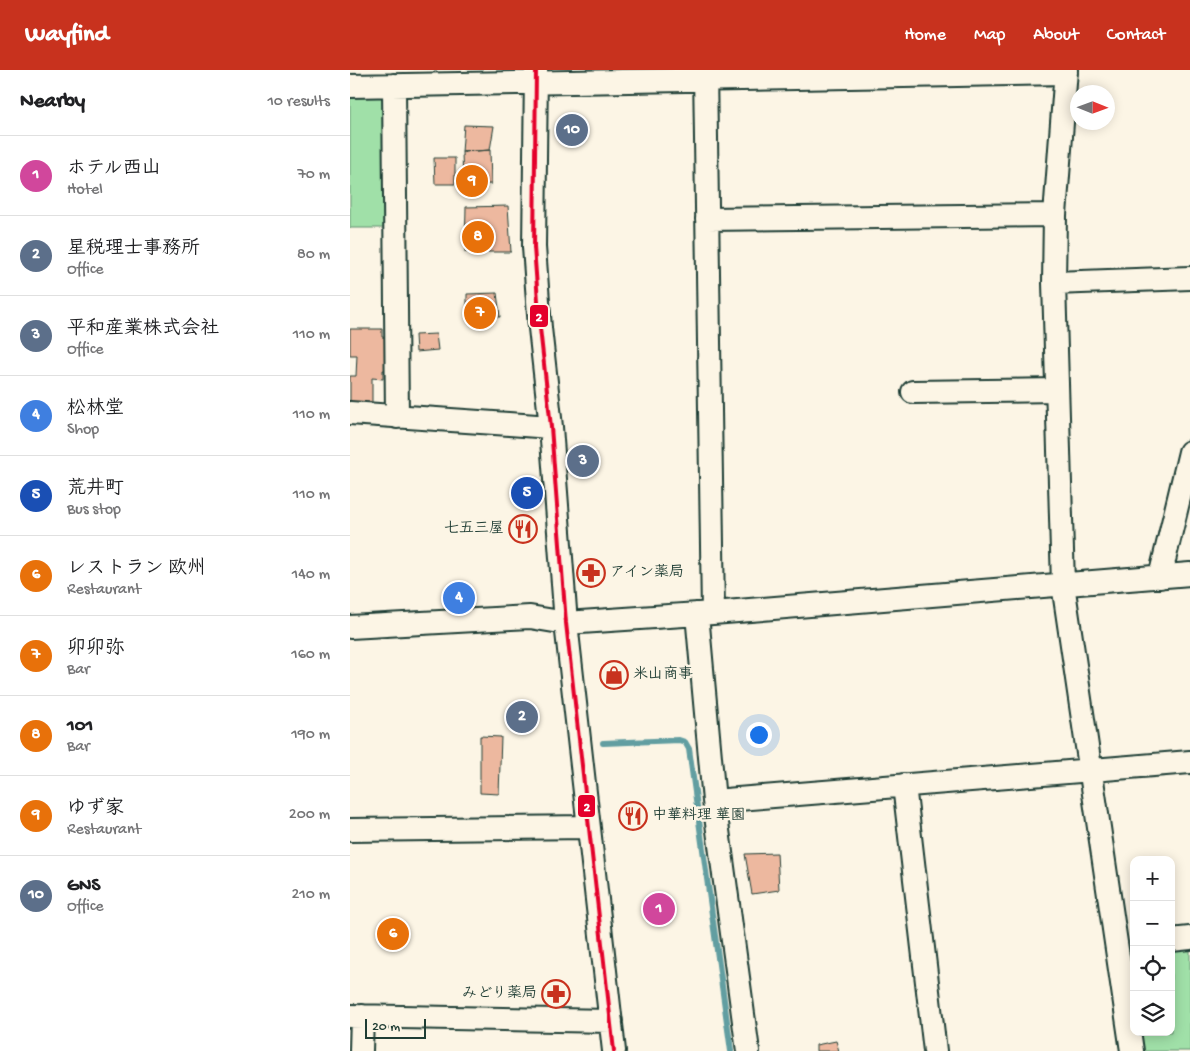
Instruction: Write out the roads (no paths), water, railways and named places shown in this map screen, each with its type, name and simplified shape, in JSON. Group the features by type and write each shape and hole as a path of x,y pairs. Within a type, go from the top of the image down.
{"street":[{"path":"357,81 394,85 536,76 1066,72 1055,215 1054,283 1063,584 1092,770 1125,945 1132,1051"},
{"path":"705,75 707,219 705,614 714,801 748,1051"},
{"path":"536,76 534,247 540,328 551,427 566,623 614,1051"},
{"path":"394,85 397,417"},
{"path":"707,219 1055,215"},
{"path":"1054,283 1190,278"},
{"path":"913,392 1057,390"},
{"path":"350,413 551,427"},
{"path":"1160,577 1190,452"},
{"path":"350,627 530,617 566,623 705,614 1190,574"},
{"path":"714,801 1190,762"},
{"path":"904,785 935,1051"},
{"path":"350,830 588,827"},
{"path":"1175,940 1190,938"},
{"path":"361,1051 356,1016 610,1021"}],"waterway":[{"path":"603,743 679,740 685,742 689,749 731,1051"}],"place":[{"name":"GNS","path":"572,130"},
{"name":"ゆず家","path":"472,181"},
{"name":"101","path":"478,237"},
{"name":"卯卯弥","path":"480,313"},
{"name":"平和産業株式会社","path":"583,461"},
{"name":"荒井町","path":"527,493"},
{"name":"七五三屋","path":"523,529"},
{"name":"アイン薬局","path":"591,573"},
{"name":"松林堂","path":"459,598"},
{"name":"米山商事","path":"614,675"},
{"name":"星税理士事務所","path":"522,717"},
{"name":"中華料理 華園","path":"633,816"},
{"name":"ホテル西山","path":"659,909"},
{"name":"レストラン 欧州","path":"393,934"},
{"name":"みどり薬局","path":"556,994"}]}
